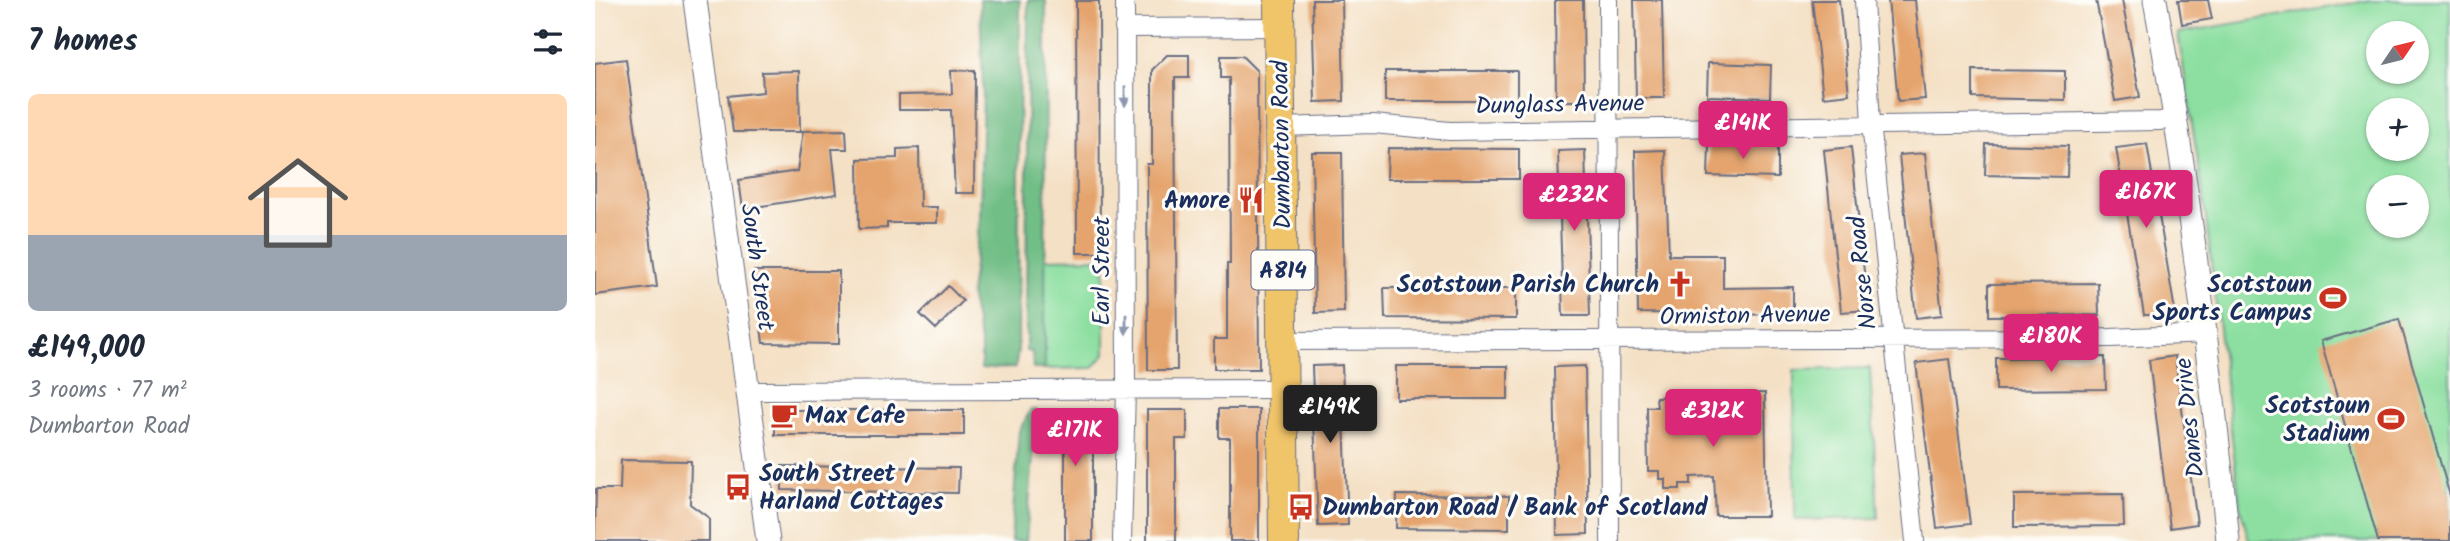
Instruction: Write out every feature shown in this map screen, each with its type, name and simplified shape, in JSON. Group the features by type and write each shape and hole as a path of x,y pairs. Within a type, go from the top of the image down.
{"main road":[{"name":"Dumbarton Road","path":"1280,14 1284,541"}],"street":[{"name":"South Street","path":"695,0 750,391 768,541"},
{"name":"Earl Street","path":"1122,541 1126,390 1125,0"},
{"path":"1608,0 1610,541"},
{"name":"Norse Road","path":"1864,0 1871,123 1915,541"},
{"name":"Danes Drive","path":"2155,0 2176,118 2207,334 2228,541"},
{"path":"1125,28 1280,14"},
{"name":"Dunglass Avenue","path":"1281,127 1373,124 1450,131 2160,121 2176,118"},
{"name":"Ormiston Avenue","path":"1283,341 2110,338 2207,334"},
{"path":"750,391 1283,389"}],"green space":[{"path":"980,0 1020,0 1018,350 1015,368 981,369 981,345 970,294 980,219 983,89"},
{"path":"1028,0 1046,0 1045,369 1033,369 1032,352 1026,351"},
{"name":"Scotstoun Sports Campus","path":"2371,0 2450,0 2450,541 2249,541 2240,506 2203,194 2178,33"},
{"path":"1105,258 1105,354 1093,368 1045,369 1045,259"},
{"path":"1870,368 1878,518 1795,520 1794,370"},
{"path":"1031,410 1037,410 1026,541 1011,541 1019,431"}],"building":[{"path":"1312,0 1342,0 1344,101 1315,102"},
{"path":"1555,0 1583,0 1584,101 1556,101"},
{"path":"1634,0 1662,0 1664,98 1636,98"},
{"path":"1812,0 1839,0 1849,94 1823,97"},
{"path":"1888,0 1915,0 1925,99 1898,101"},
{"path":"2096,0 2122,0 2140,97 2115,101"},
{"path":"2178,0 2208,0 2212,19 2182,24"},
{"path":"1076,1 1099,1 1100,253 1077,253"},
{"path":"1167,55 1189,55 1189,78 1175,78 1177,370 1148,370 1147,164 1152,164 1152,70"},
{"path":"1221,56 1242,56 1257,71 1259,369 1214,369 1214,339 1227,339 1227,264 1230,264 1229,78 1221,78"},
{"path":"626,59 657,287 595,295 595,63"},
{"path":"1708,63 1771,65 1770,98 1707,96"},
{"path":"975,70 974,193 955,193 951,110 899,110 899,95 952,94 951,71"},
{"path":"1973,70 2065,71 2065,100 1973,98"},
{"path":"799,71 800,132 733,132 728,96 763,92 762,72"},
{"path":"1385,71 1517,71 1517,101 1385,101"},
{"path":"846,130 847,149 832,149 837,194 743,209 739,180 797,171 803,131"},
{"path":"1986,144 2068,146 2067,177 1985,175"},
{"path":"2147,144 2175,311 2144,315 2116,148"},
{"path":"1709,145 1778,146 1778,178 1708,176"},
{"path":"1851,147 1868,310 1841,312 1824,150"},
{"path":"919,148 920,207 937,207 937,223 887,223 887,228 859,229 858,159 897,158 897,149"},
{"path":"1388,148 1519,149 1519,179 1387,179"},
{"path":"1585,150 1590,316 1563,316 1558,151"},
{"path":"1665,150 1669,255 1723,255 1723,288 1793,287 1793,315 1638,313 1635,151"},
{"path":"1312,152 1342,152 1344,312 1315,313"},
{"path":"1925,153 1942,315 1916,318 1899,155"},
{"path":"754,271 839,271 839,344 763,343"},
{"path":"2098,283 2099,315 1989,316 1989,284"},
{"path":"948,286 963,301 936,329 920,314"},
{"path":"1384,288 1516,288 1516,319 1385,318"},
{"path":"2399,319 2450,496 2450,541 2378,541 2321,341"},
{"path":"2175,356 2197,524 2170,528 2149,360"},
{"path":"2105,357 2106,389 1996,390 1996,358"},
{"path":"1949,359 1970,524 1937,528 1916,363"},
{"path":"1342,365 1348,525 1318,526 1312,366"},
{"path":"1396,366 1508,366 1508,399 1396,399"},
{"path":"1585,366 1588,534 1557,535 1554,367"},
{"path":"1765,393 1767,516 1716,516 1714,476 1691,477 1691,484 1680,484 1680,489 1665,489 1665,479 1659,479 1659,471 1648,471 1647,407 1657,407 1656,397 1686,396 1686,405 1722,405 1722,394"},
{"path":"1219,409 1259,409 1259,541 1230,541 1230,438 1219,438"},
{"path":"775,410 964,410 964,435 775,435"},
{"path":"1045,410 1093,410 1093,541 1065,541 1065,442 1044,442"},
{"path":"1147,410 1187,410 1187,439 1176,439 1176,541 1147,541"},
{"path":"621,460 691,461 690,504 709,518 709,541 595,541 596,489 620,489"},
{"path":"782,466 959,468 958,493 782,490"},
{"path":"2123,494 2124,526 2014,527 2014,495"},
{"path":"1397,495 1509,496 1509,529 1396,528"}],"place":[{"name":"Amore","path":"1251,200"},
{"name":"Scotstoun Parish Church","path":"1680,284"},
{"name":"Scotstoun Sports Campus","path":"2333,298"},
{"name":"Max Cafe","path":"784,415"},
{"name":"Scotstoun Stadium","path":"2391,419"},
{"name":"South Street / Harland Cottages","path":"738,487"},
{"name":"Dumbarton Road / Bank of Scotland","path":"1301,507"}]}
